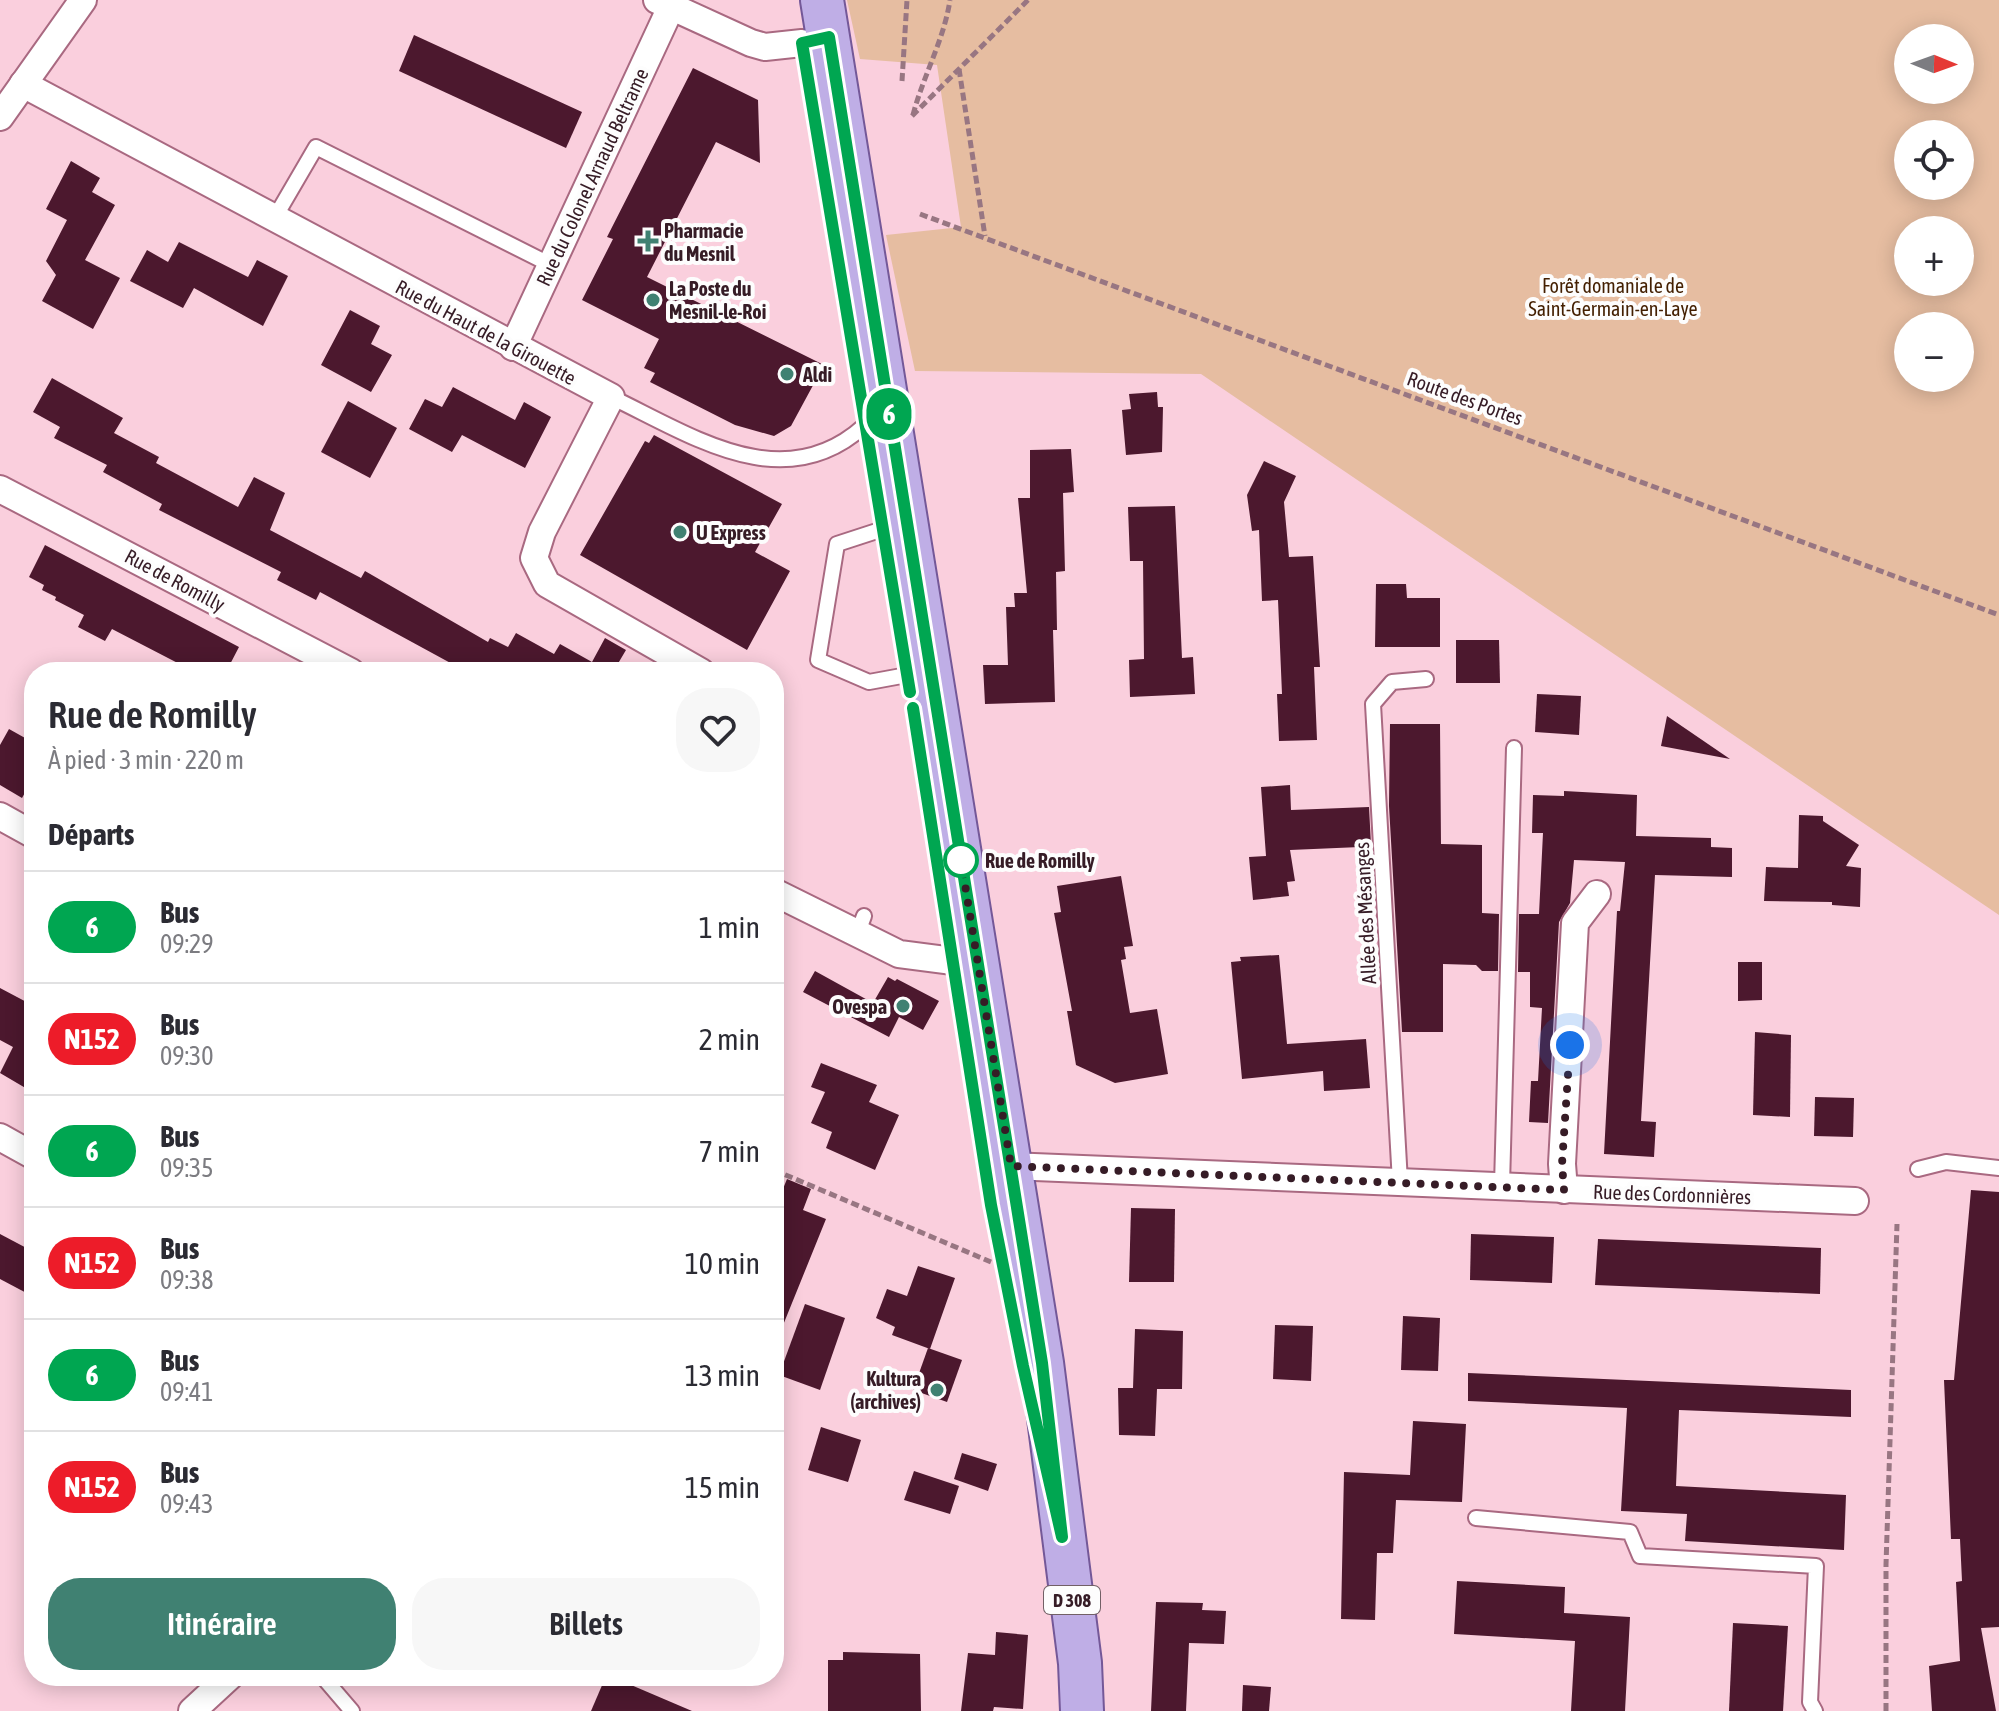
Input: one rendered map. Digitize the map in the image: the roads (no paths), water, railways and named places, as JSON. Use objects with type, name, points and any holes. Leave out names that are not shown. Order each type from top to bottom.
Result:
[{"type":"main road","name":"D 308","points":[[794,0],[818,27],[865,224],[877,423]]},
{"type":"main road","name":"D 308","points":[[818,27],[877,423],[998,1167],[1042,1363],[1080,1663],[1082,1711]]},
{"type":"main road","name":"D 308","points":[[896,526],[907,675],[965,959]]},
{"type":"main road","name":"D 308","points":[[998,1167],[1003,1267],[1062,1537]]},
{"type":"main road","name":"D 308","points":[[1080,1663],[1095,1711]]},
{"type":"street","points":[[9,97],[83,0]]},
{"type":"street","points":[[664,3],[765,47],[818,27]]},
{"type":"street","name":"Rue du Colonel Arnaud Beltrame","points":[[513,347],[664,3]]},
{"type":"street","name":"Rue du Haut de la Girouette","points":[[9,97],[274,219],[611,397]]},
{"type":"street","points":[[611,397],[542,532],[534,558],[547,584],[684,662]]},
{"type":"street","name":"Rue de Romilly","points":[[0,489],[332,662]]},
{"type":"street","points":[[0,816],[24,829]]},
{"type":"street","points":[[1564,1190],[1562,1164],[1575,923],[1597,894]]},
{"type":"street","points":[[784,896],[861,924],[899,954],[916,959],[965,959]]},
{"type":"street","points":[[0,1137],[24,1150]]},
{"type":"street","name":"Rue des Cordonnières","points":[[998,1167],[1855,1201]]},
{"type":"street","points":[[192,1711],[219,1686]]},
{"type":"lane","points":[[274,219],[316,147],[551,265]]},
{"type":"lane","points":[[611,397],[729,453],[757,459],[799,459],[842,446],[877,423]]},
{"type":"lane","points":[[896,526],[837,544],[818,660],[869,682],[907,675]]},
{"type":"lane","name":"Allée des Mésanges","points":[[1400,1182],[1373,704],[1392,682],[1426,679]]},
{"type":"lane","points":[[1502,1185],[1514,748]]},
{"type":"lane","points":[[1918,1169],[1946,1162],[1999,1168]]},
{"type":"lane","points":[[1476,1518],[1630,1532],[1640,1556],[1816,1566],[1810,1702],[1815,1711]]},
{"type":"lane","points":[[331,1686],[352,1711]]},
{"type":"place","name":"Pharmacie du Mesnil","points":[[648,241]]},
{"type":"place","name":"La Poste du Mesnil-le-Roi","points":[[653,300]]},
{"type":"place","name":"Aldi","points":[[787,374]]},
{"type":"place","name":"U Express","points":[[680,532]]},
{"type":"place","name":"Rue de Romilly","points":[[961,860]]},
{"type":"place","name":"Ovespa","points":[[903,1006]]},
{"type":"place","name":"Kultura (archives)","points":[[937,1390]]},
{"type":"park label","name":"Forêt domaniale de Saint-Germain-en-Laye","points":[[1613,296]]}]
